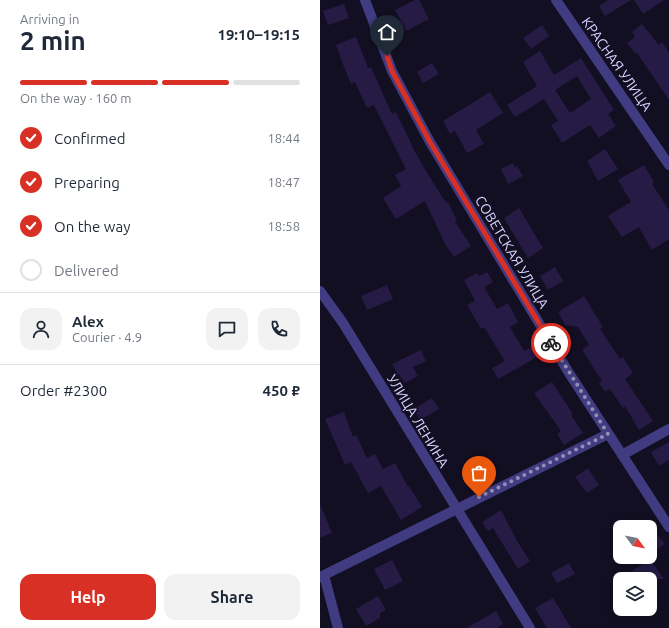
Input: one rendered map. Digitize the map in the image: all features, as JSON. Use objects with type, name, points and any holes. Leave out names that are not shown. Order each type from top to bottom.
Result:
[{"type":"street","name":"СОВЕТСКАЯ УЛИЦА","points":[[365,0],[392,71],[430,142],[608,434],[669,527]]},
{"type":"street","name":"КРАСНАЯ УЛИЦА","points":[[556,0],[669,165]]},
{"type":"street","name":"УЛИЦА ЛЕНИНА","points":[[320,291],[343,323],[455,509],[530,628]]},
{"type":"street","points":[[622,455],[669,429]]},
{"type":"street","points":[[338,628],[322,576],[608,434]]},
{"type":"building","points":[[415,0],[419,0],[429,19],[406,31],[395,10]]},
{"type":"building","points":[[608,0],[631,0],[605,16],[599,6]]},
{"type":"building","points":[[634,0],[664,0],[643,14]]},
{"type":"building","points":[[344,4],[349,18],[328,25],[323,11]]},
{"type":"building","points":[[642,24],[659,45],[662,42],[669,53],[669,100],[637,53],[636,54],[627,43],[635,37],[632,32]]},
{"type":"building","points":[[542,25],[549,36],[531,49],[523,38]]},
{"type":"building","points":[[356,37],[368,68],[371,67],[392,114],[396,112],[411,145],[446,203],[448,202],[457,221],[455,222],[471,246],[454,257],[445,244],[425,201],[396,219],[383,198],[401,186],[395,175],[406,169],[374,105],[367,108],[355,82],[351,84],[342,62],[336,45]]},
{"type":"building","points":[[540,51],[554,75],[581,58],[614,110],[608,114],[616,126],[599,138],[590,125],[562,143],[551,125],[558,121],[544,99],[515,117],[507,105],[537,86],[523,62]],"holes":[[[577,76],[591,99],[570,113],[555,90]]]},
{"type":"building","points":[[432,63],[439,74],[423,83],[417,72]]},
{"type":"building","points":[[490,92],[503,113],[476,130],[484,144],[467,153],[455,131],[450,134],[443,121]]},
{"type":"building","points":[[605,149],[618,169],[598,181],[587,161]]},
{"type":"building","points":[[513,163],[515,168],[517,166],[523,176],[508,184],[501,169]]},
{"type":"building","points":[[644,165],[654,182],[652,184],[669,210],[669,239],[652,250],[639,227],[622,237],[608,216],[631,202],[618,180]]},
{"type":"building","points":[[519,208],[543,248],[528,258],[504,218]]},
{"type":"building","points":[[555,267],[563,281],[548,290],[540,276]]},
{"type":"building","points":[[487,272],[493,282],[484,287],[497,309],[508,303],[518,322],[510,327],[524,351],[533,346],[539,356],[498,379],[492,368],[505,361],[484,327],[481,329],[467,305],[475,301],[464,280],[477,273],[479,276]]},
{"type":"building","points":[[387,285],[393,299],[367,310],[361,296]]},
{"type":"building","points":[[584,296],[603,327],[600,329],[620,359],[623,357],[633,373],[625,379],[653,421],[639,430],[625,406],[623,408],[610,389],[605,392],[599,383],[602,381],[582,350],[589,345],[578,327],[565,325],[558,312]]},
{"type":"building","points":[[421,350],[426,361],[413,367],[418,376],[405,383],[399,374],[398,375],[392,364]]},
{"type":"building","points":[[552,382],[573,414],[571,415],[583,433],[564,445],[557,434],[561,431],[534,393]]},
{"type":"building","points":[[432,398],[439,409],[420,420],[414,409]]},
{"type":"building","points":[[344,412],[353,437],[356,435],[367,458],[375,454],[383,469],[395,463],[408,487],[409,486],[422,507],[401,520],[381,486],[368,493],[351,462],[345,465],[325,419]]},
{"type":"building","points":[[669,442],[669,460],[659,466],[651,452]]},
{"type":"building","points":[[588,468],[599,485],[587,493],[575,477]]},
{"type":"building","points":[[320,504],[332,533],[320,538]]},
{"type":"building","points":[[501,510],[517,541],[530,561],[518,569],[493,528],[488,531],[482,522]]},
{"type":"building","points":[[657,534],[665,544],[657,549]]},
{"type":"building","points":[[392,560],[403,581],[385,590],[374,569]]},
{"type":"building","points":[[569,563],[575,574],[557,583],[551,573]]},
{"type":"building","points":[[642,564],[654,564],[664,579],[657,579],[657,572],[630,572]]},
{"type":"building","points":[[378,596],[386,610],[380,613],[380,618],[366,626],[356,609]]},
{"type":"building","points":[[553,598],[571,628],[547,628],[535,608]]},
{"type":"building","points":[[496,611],[503,624],[497,628],[467,628]]},
{"type":"way so far","points":[[479,497],[608,434],[551,343]]},
{"type":"route","points":[[387,56],[392,71],[430,142],[551,343]]}]
